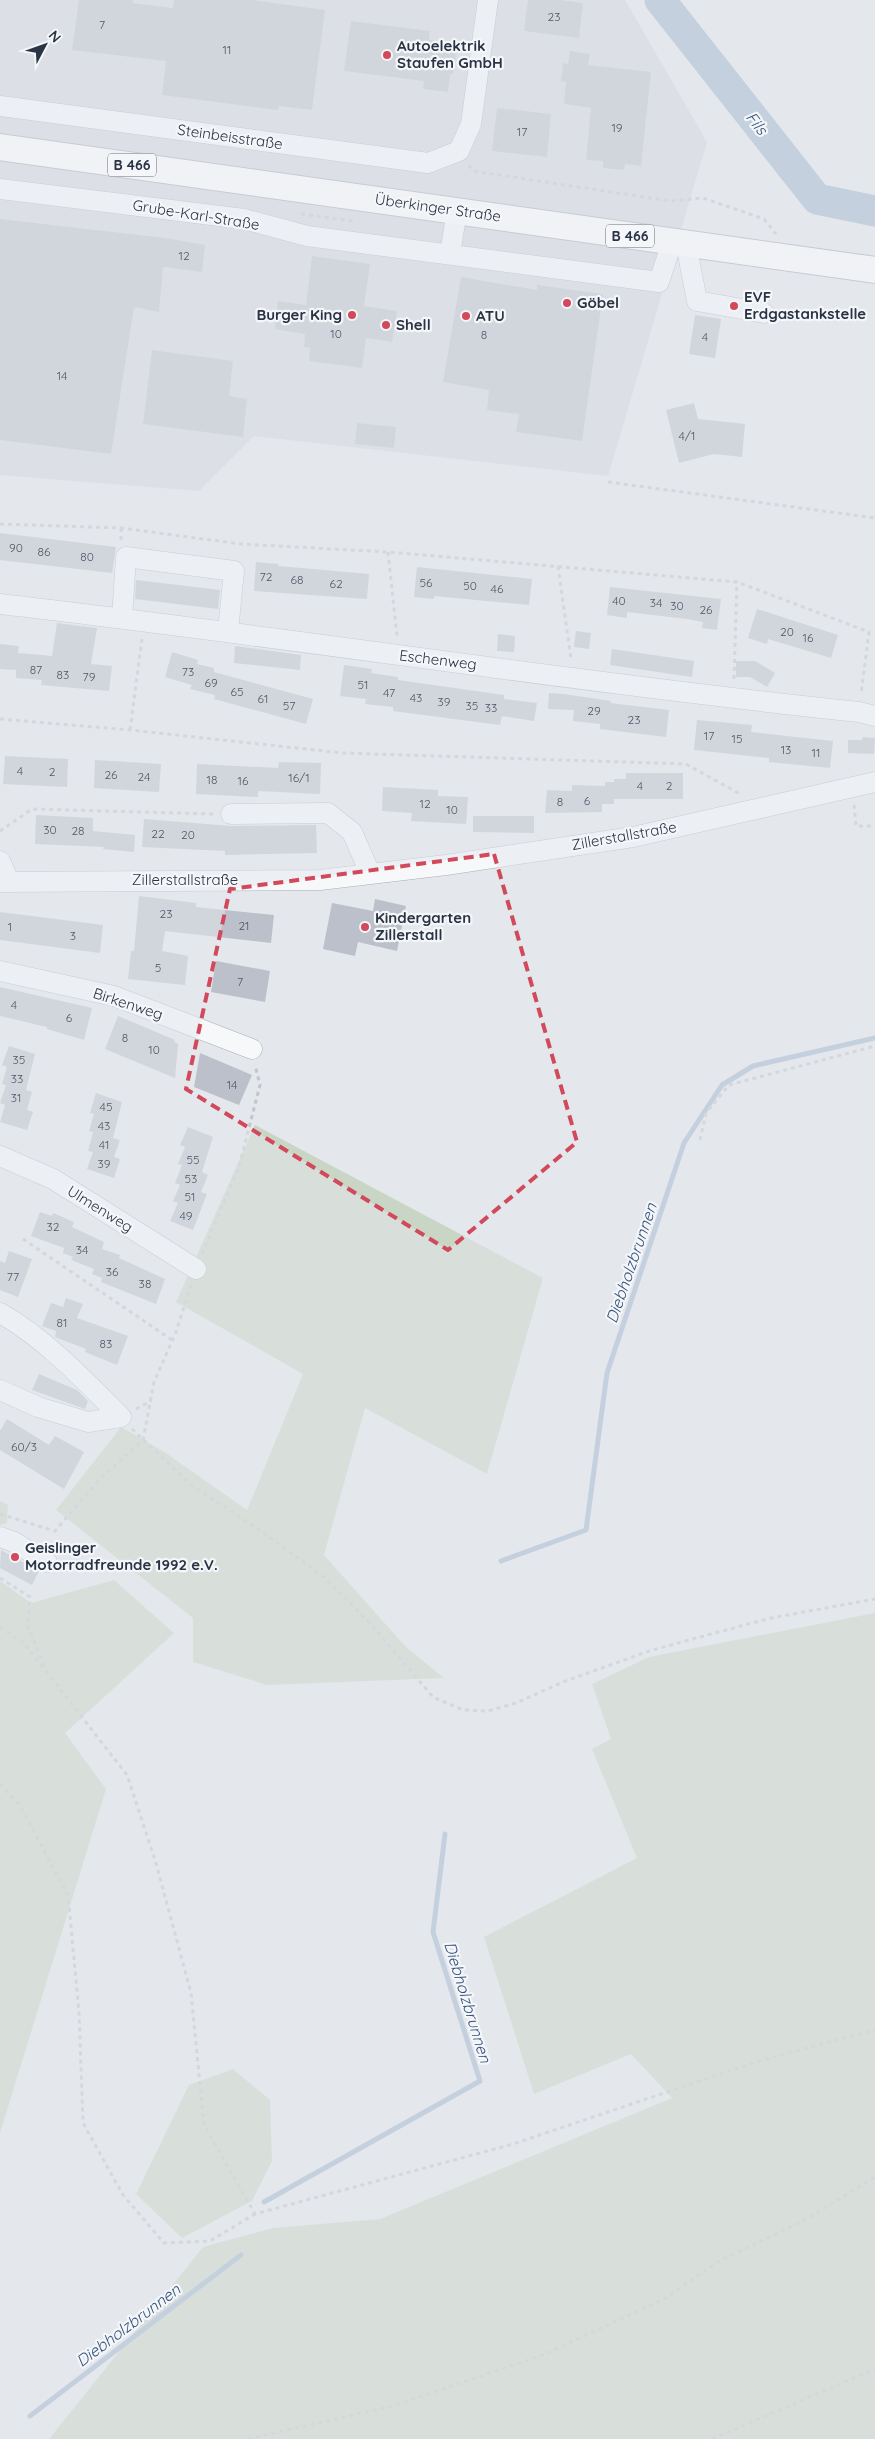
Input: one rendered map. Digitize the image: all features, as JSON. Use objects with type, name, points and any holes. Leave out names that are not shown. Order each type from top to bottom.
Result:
[{"type":"main road","name":"Überkinger Straße","points":[[0,147],[875,270]]},
{"type":"street","points":[[459,151],[471,124],[488,0]]},
{"type":"street","name":"Steinbeisstraße","points":[[0,106],[428,163],[459,151]]},
{"type":"street","name":"Grube-Karl-Straße","points":[[0,189],[244,220],[307,236],[659,282],[679,243]]},
{"type":"street","points":[[450,254],[456,210]]},
{"type":"street","points":[[679,243],[697,302],[764,313]]},
{"type":"street","points":[[122,618],[126,558],[214,568],[234,571],[228,631]]},
{"type":"street","name":"Eschenweg","points":[[0,604],[228,631],[399,656],[734,699],[871,714]]},
{"type":"street","name":"Zillerstallstraße","points":[[5,882],[320,880],[446,865],[633,837],[875,782]]},
{"type":"street","points":[[231,814],[328,813],[352,832],[370,873]]},
{"type":"street","points":[[0,861],[5,882]]},
{"type":"street","name":"Birkenweg","points":[[0,971],[114,996],[252,1049]]},
{"type":"street","name":"Ulmenweg","points":[[0,1156],[53,1179],[196,1270]]},
{"type":"street","points":[[0,1313],[12,1319],[68,1364],[121,1417]]},
{"type":"street","points":[[0,1390],[38,1407],[88,1422],[121,1417]]},
{"type":"street","points":[[0,1538],[14,1542],[47,1562]]},
{"type":"path","points":[[459,151],[473,171],[670,201],[703,198],[764,219],[794,259]]},
{"type":"path","points":[[608,482],[875,518]]},
{"type":"path","points":[[0,524],[121,528],[241,544],[388,552],[737,582],[870,632],[871,714]]},
{"type":"path","points":[[388,552],[399,656]]},
{"type":"path","points":[[558,566],[573,677]]},
{"type":"path","points":[[734,699],[737,582]]},
{"type":"path","points":[[130,730],[144,621]]},
{"type":"path","points":[[0,719],[130,730],[343,754],[686,764],[765,807]]},
{"type":"path","points":[[852,787],[856,826],[875,826]]},
{"type":"path","points":[[0,832],[32,809],[231,814]]},
{"type":"path","points":[[700,1140],[706,1113],[729,1085],[875,1046]]},
{"type":"path","points":[[0,1514],[55,1531],[100,1480],[143,1440],[154,1382],[172,1340],[196,1270],[238,1167],[260,1085],[252,1049]]},
{"type":"path","points":[[23,1239],[172,1340]]},
{"type":"path","points":[[121,1417],[192,1485],[261,1531],[324,1577],[369,1622],[433,1697],[463,1710],[488,1711],[516,1703],[563,1682],[649,1651],[702,1636],[771,1618],[875,1599]]},
{"type":"path","points":[[0,1578],[30,1597],[28,1626],[47,1673]]},
{"type":"path","points":[[0,1627],[24,1643],[127,1775],[156,1863],[191,1993],[204,2125],[255,2214]]},
{"type":"path","points":[[0,1784],[19,1804],[68,1895],[79,2012],[83,2123],[123,2194],[164,2243],[210,2241],[255,2214],[513,2144],[762,2060],[875,2030]]},
{"type":"path","points":[[248,2439],[393,2406],[543,2355],[664,2299],[719,2261],[803,2222],[875,2177]]},
{"type":"path","points":[[712,2439],[875,2369]]},
{"type":"highlighted area","points":[[494,854],[577,1142],[448,1250],[186,1089],[230,889]]},
{"type":"shaded area","points":[[0,0],[625,0],[707,142],[608,476],[254,436],[199,491],[0,475]]},
{"type":"green space","points":[[255,1125],[543,1278],[487,1474],[365,1408],[324,1555],[406,1647],[444,1678],[267,1685],[193,1662],[193,1618],[56,1510],[121,1427],[166,1453],[247,1510],[303,1374],[176,1302]]},
{"type":"green space","points":[[0,1501],[8,1505],[7,1523],[0,1525]]},
{"type":"green space","points":[[114,1580],[174,1633],[65,1733],[106,1789],[0,2133],[0,1581],[31,1603]]},
{"type":"green space","points":[[875,1613],[875,2439],[49,2439],[203,2247],[273,2228],[380,2219],[672,2098],[631,2054],[534,2094],[484,1937],[637,1858],[592,1749],[611,1739],[592,1684],[649,1657]]},
{"type":"green space","points":[[233,2069],[270,2100],[272,2161],[252,2201],[182,2238],[136,2194],[189,2085]]},
{"type":"building","points":[[79,0],[133,0],[132,3],[173,8],[174,0],[252,0],[325,10],[312,110],[279,106],[278,110],[162,95],[166,61],[72,50]]},
{"type":"building","points":[[528,0],[560,0],[583,3],[579,38],[524,31]]},
{"type":"building","name":"Autoelektrik Staufen GmbH","points":[[351,21],[430,31],[429,40],[457,44],[453,74],[450,74],[448,92],[423,89],[424,81],[344,71]]},
{"type":"building","points":[[570,51],[590,54],[588,65],[651,72],[641,166],[625,164],[624,170],[603,168],[603,161],[586,160],[591,108],[564,104],[566,82],[561,81],[563,63],[568,64]]},
{"type":"building","points":[[497,108],[551,114],[547,157],[492,151]]},
{"type":"building","points":[[0,219],[165,238],[205,245],[202,272],[163,267],[159,312],[134,307],[111,454],[0,440]]},
{"type":"building","points":[[312,256],[370,264],[364,306],[397,311],[392,342],[366,338],[362,368],[309,361],[310,348],[304,347],[305,334],[275,329],[278,301],[306,305]]},
{"type":"building","points":[[461,277],[537,290],[537,285],[603,294],[582,441],[516,432],[519,414],[487,410],[489,390],[443,382]]},
{"type":"building","points":[[695,315],[721,319],[715,358],[689,354]]},
{"type":"building","points":[[152,350],[233,361],[229,396],[247,399],[243,437],[143,424]]},
{"type":"building","points":[[694,403],[698,419],[745,424],[742,457],[714,454],[679,463],[666,410]]},
{"type":"building","points":[[357,423],[396,427],[394,448],[355,444]]},
{"type":"building","points":[[0,533],[116,547],[112,573],[0,560]]},
{"type":"building","points":[[256,562],[278,564],[278,566],[369,574],[367,599],[254,591]]},
{"type":"building","points":[[417,567],[532,579],[529,605],[434,596],[434,599],[414,597]]},
{"type":"building","points":[[136,580],[220,590],[218,609],[135,599]]},
{"type":"building","points":[[610,587],[721,599],[717,630],[702,628],[703,622],[687,619],[627,612],[627,618],[607,615]]},
{"type":"building","points":[[757,609],[838,635],[831,658],[768,639],[767,644],[748,638]]},
{"type":"building","points":[[57,623],[97,628],[91,664],[112,666],[109,691],[41,685],[42,680],[16,678],[16,670],[0,669],[0,644],[19,646],[18,653],[52,656]]},
{"type":"building","points":[[576,631],[591,633],[589,649],[574,647]]},
{"type":"building","points":[[498,634],[515,636],[514,652],[497,651]]},
{"type":"building","points":[[235,646],[301,655],[300,670],[234,663]]},
{"type":"building","points":[[612,649],[694,661],[692,677],[610,665]]},
{"type":"building","points":[[172,652],[198,660],[197,664],[214,668],[214,672],[313,699],[306,724],[214,699],[215,695],[190,689],[192,685],[165,677]]},
{"type":"building","points":[[736,661],[755,661],[775,673],[767,687],[750,677],[736,677]]},
{"type":"building","points":[[344,665],[372,669],[371,673],[398,677],[398,680],[504,695],[504,699],[537,703],[534,721],[502,716],[500,725],[393,711],[393,707],[365,704],[366,699],[340,696]]},
{"type":"building","points":[[549,693],[669,710],[666,737],[600,729],[600,724],[573,721],[574,710],[548,709]]},
{"type":"building","points":[[697,720],[752,725],[751,732],[833,741],[830,768],[769,762],[769,758],[694,750]]},
{"type":"building","points":[[863,737],[875,738],[874,754],[848,753],[848,740],[862,740]]},
{"type":"building","points":[[5,756],[68,759],[67,787],[3,784]]},
{"type":"building","points":[[95,760],[161,764],[159,792],[94,788]]},
{"type":"building","points":[[279,762],[321,763],[320,794],[258,791],[258,797],[196,794],[197,764],[278,768]]},
{"type":"building","points":[[626,773],[683,773],[683,799],[614,799],[614,804],[602,804],[602,812],[545,813],[547,790],[572,791],[572,785],[605,786],[605,782],[614,782],[614,779],[626,779]]},
{"type":"building","points":[[383,787],[438,790],[438,796],[468,797],[466,824],[411,821],[412,813],[382,811]]},
{"type":"building","points":[[36,815],[93,818],[93,831],[135,835],[134,852],[103,849],[104,847],[35,844]]},
{"type":"building","points":[[473,816],[534,816],[534,833],[473,832]]},
{"type":"building","points":[[144,819],[231,826],[316,825],[317,853],[225,855],[225,851],[142,847]]},
{"type":"building","points":[[139,896],[196,903],[196,907],[274,915],[271,943],[165,931],[162,951],[188,956],[185,985],[128,979],[131,951],[134,951]]},
{"type":"building","name":"Kindergarten Zillerstall","points":[[375,899],[406,906],[397,951],[358,942],[355,956],[323,949],[332,903],[373,911]]},
{"type":"building","points":[[0,912],[103,925],[100,953],[0,940]]},
{"type":"building","points":[[216,961],[270,971],[265,1002],[211,992]]},
{"type":"building","points":[[0,987],[92,1008],[84,1040],[47,1029],[47,1027],[0,1016]]},
{"type":"building","points":[[118,1016],[175,1040],[174,1042],[178,1044],[175,1078],[105,1049]]},
{"type":"building","points":[[9,1046],[35,1054],[26,1090],[32,1092],[27,1110],[33,1112],[27,1130],[0,1122],[5,1105],[0,1103],[6,1085],[2,1084],[7,1067],[2,1065]]},
{"type":"building","points":[[200,1053],[252,1075],[239,1105],[194,1087]]},
{"type":"building","points":[[96,1093],[122,1102],[113,1138],[120,1140],[114,1157],[120,1159],[114,1178],[87,1169],[93,1152],[88,1151],[93,1132],[89,1131],[94,1114],[90,1113]]},
{"type":"building","points":[[188,1127],[213,1137],[202,1172],[208,1175],[201,1192],[207,1194],[193,1230],[170,1221],[178,1203],[173,1201],[180,1185],[175,1183],[182,1165],[178,1164],[185,1147],[180,1145]]},
{"type":"building","points":[[40,1212],[52,1216],[53,1213],[74,1222],[72,1227],[104,1242],[102,1249],[120,1255],[119,1258],[165,1279],[156,1304],[101,1282],[102,1278],[92,1274],[94,1269],[71,1260],[73,1257],[63,1253],[64,1248],[31,1236]]},
{"type":"building","points":[[9,1251],[32,1259],[18,1297],[0,1290],[0,1261],[5,1263]]},
{"type":"building","points":[[66,1298],[83,1304],[77,1318],[128,1336],[117,1365],[85,1352],[86,1349],[55,1337],[56,1331],[42,1326],[51,1303],[63,1307]]},
{"type":"building","points":[[39,1374],[77,1390],[88,1401],[85,1409],[32,1390]]},
{"type":"building","points":[[7,1419],[49,1445],[55,1436],[84,1452],[64,1489],[0,1450],[0,1431]]},
{"type":"building","name":"Geislinger Motorradfreunde 1992 e.V.","points":[[1,1550],[39,1571],[32,1585],[0,1568]]},
{"type":"waterway","name":"Fils","points":[[660,0],[817,199],[875,211]]},
{"type":"waterway","name":"Diebholzbrunnen","points":[[501,1561],[586,1530],[607,1373],[684,1143],[722,1085],[753,1066],[875,1038]]},
{"type":"waterway","name":"Diebholzbrunnen","points":[[264,2202],[480,2081],[433,1932],[445,1834]]},
{"type":"waterway","name":"Diebholzbrunnen","points":[[30,2416],[241,2255]]},
{"type":"place","name":"Autoelektrik Staufen GmbH","points":[[387,55]]},
{"type":"place","name":"Göbel","points":[[567,303]]},
{"type":"place","name":"EVF Erdgastankstelle","points":[[734,306]]},
{"type":"place","name":"Burger King","points":[[352,315]]},
{"type":"place","name":"ATU","points":[[466,316]]},
{"type":"place","name":"Shell","points":[[386,325]]},
{"type":"place","name":"Kindergarten Zillerstall","points":[[365,927]]},
{"type":"place","name":"Geislinger Motorradfreunde 1992 e.V.","points":[[15,1557]]}]
